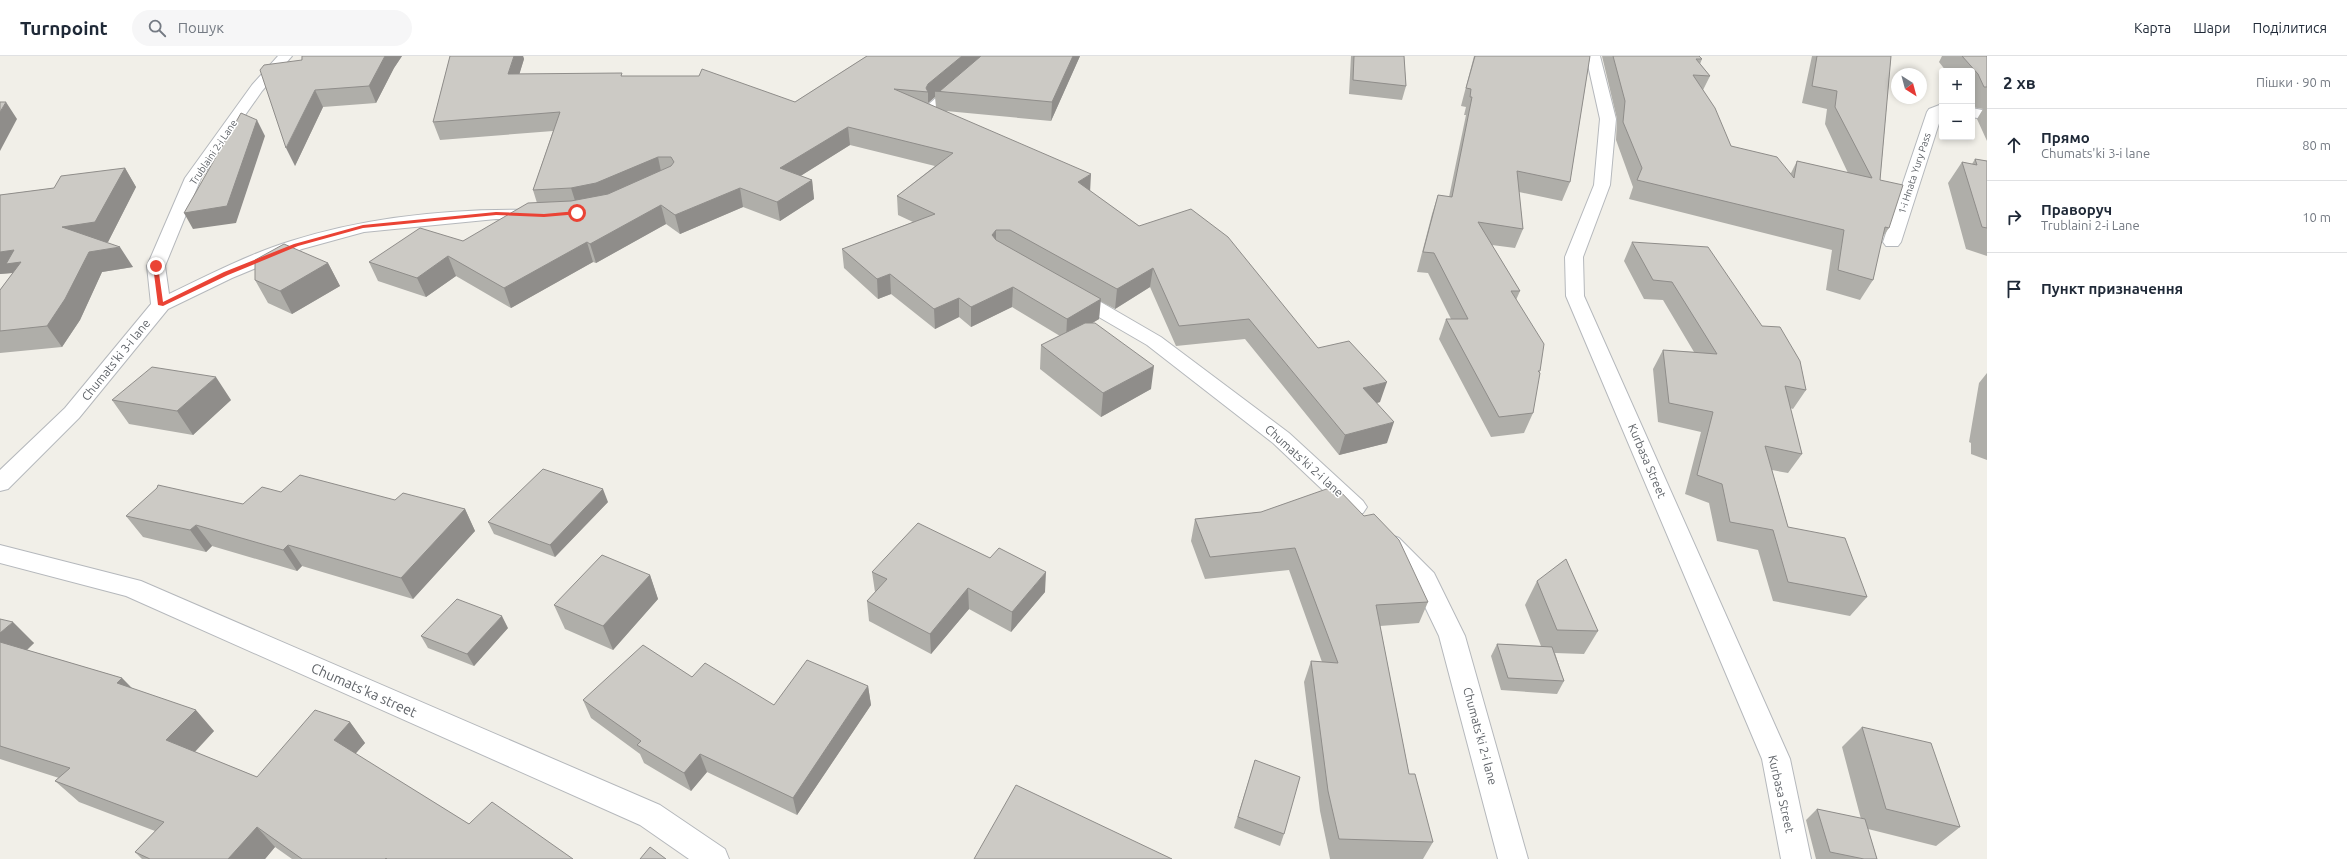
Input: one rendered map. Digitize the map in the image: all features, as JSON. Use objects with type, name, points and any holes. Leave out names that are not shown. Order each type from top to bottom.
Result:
[{"type":"street","name":"Trublaini 2-i Lane","points":[[161,305],[156,266],[193,178],[257,88],[285,56]]},
{"type":"street","points":[[934,106],[993,56]]},
{"type":"street","name":"Kurbasa Street","points":[[1593,56],[1608,119],[1602,185],[1574,257],[1575,296],[1776,759],[1796,859]]},
{"type":"street","name":"1-i Hnata Yury Pass","points":[[1892,242],[1934,112],[1939,110]]},
{"type":"street","points":[[1975,113],[1987,116]]},
{"type":"street","name":"Chumats'ki 3-i lane","points":[[0,483],[72,413],[161,305],[226,274],[296,245],[363,227],[496,214],[557,214]]},
{"type":"street","name":"Chumats'ki 2-i lane","points":[[1058,286],[1154,341],[1280,438],[1373,526],[1425,580],[1452,636],[1513,859]]},
{"type":"street","name":"Chumats'ka street","points":[[0,554],[132,588],[650,815],[714,859]]},
{"type":"building","points":[[302,56],[385,56],[369,86],[315,90],[286,148],[260,70],[264,65],[302,60]]},
{"type":"building","points":[[450,56],[514,56],[508,74],[622,73],[621,76],[699,76],[702,69],[795,102],[867,56],[962,56],[928,84],[926,88],[928,92],[894,89],[1091,174],[1078,182],[1139,226],[1191,209],[1228,237],[1318,348],[1349,341],[1387,382],[1363,388],[1394,422],[1345,435],[1249,319],[1179,326],[1153,268],[1117,289],[1010,230],[996,230],[992,235],[996,240],[1101,299],[1067,319],[1013,287],[971,307],[959,298],[934,309],[890,274],[877,279],[842,249],[935,214],[897,196],[953,153],[848,127],[780,168],[812,180],[777,202],[740,188],[675,215],[661,205],[590,244],[587,242],[504,288],[448,256],[417,278],[369,262],[420,228],[463,241],[528,203],[571,201],[608,194],[671,166],[674,162],[671,157],[658,157],[596,183],[571,188],[533,190],[560,112],[433,122]]},
{"type":"building","points":[[981,56],[1073,56],[1052,102],[935,91],[940,91]]},
{"type":"building","points":[[1354,56],[1404,56],[1406,86],[1353,80]]},
{"type":"building","points":[[1475,56],[1590,56],[1570,182],[1517,171],[1523,229],[1478,222],[1520,291],[1511,291],[1544,344],[1540,371],[1538,371],[1540,373],[1533,413],[1499,417],[1446,319],[1468,319],[1434,253],[1423,252],[1438,195],[1452,197],[1472,97],[1470,97],[1471,89],[1466,88]]},
{"type":"building","points":[[1613,56],[1699,56],[1702,59],[1696,59],[1710,76],[1693,75],[1715,108],[1731,146],[1777,157],[1794,178],[1797,161],[1872,178],[1835,107],[1837,91],[1812,86],[1817,56],[1891,56],[1880,180],[1903,185],[1889,228],[1885,227],[1873,280],[1838,270],[1844,230],[1637,180],[1642,168],[1623,122],[1625,101]]},
{"type":"building","points":[[1962,56],[1987,56],[1987,87],[1984,87],[1975,68],[1973,68]]},
{"type":"building","points":[[0,102],[6,102],[0,112]]},
{"type":"building","points":[[241,113],[257,120],[227,206],[184,213]]},
{"type":"building","points":[[1975,159],[1987,161],[1987,228],[1982,227],[1962,162],[1977,165]]},
{"type":"building","points":[[125,168],[95,222],[62,227],[120,247],[89,252],[65,299],[47,326],[0,331],[0,290],[21,262],[6,264],[14,250],[0,252],[0,195],[54,188],[61,176]]},
{"type":"building","points":[[1632,242],[1708,247],[1762,326],[1780,327],[1800,361],[1806,390],[1785,386],[1802,454],[1765,446],[1788,527],[1845,538],[1867,597],[1788,582],[1773,530],[1730,522],[1722,484],[1697,475],[1713,412],[1669,403],[1663,350],[1717,354],[1672,282],[1653,280]]},
{"type":"building","points":[[284,244],[328,263],[280,291],[255,280],[255,260]]},
{"type":"building","points":[[1085,323],[1095,323],[1154,366],[1103,393],[1041,345]]},
{"type":"building","points":[[152,367],[216,377],[177,411],[112,400]]},
{"type":"building","points":[[543,469],[603,489],[550,545],[488,522]]},
{"type":"building","points":[[300,475],[395,500],[403,493],[465,509],[401,578],[288,545],[283,550],[196,525],[190,530],[126,516],[157,488],[158,485],[243,504],[262,487],[281,492]]},
{"type":"building","points":[[1335,486],[1364,516],[1374,514],[1399,540],[1428,602],[1376,605],[1409,774],[1415,774],[1433,842],[1339,839],[1328,791],[1311,661],[1338,663],[1295,548],[1210,557],[1195,519],[1261,512]]},
{"type":"building","points":[[918,523],[990,558],[999,548],[1046,572],[1012,612],[968,588],[930,634],[867,601],[887,579],[872,572]]},
{"type":"building","points":[[602,555],[650,575],[603,626],[554,605]]},
{"type":"building","points":[[1566,559],[1598,631],[1557,630],[1537,581]]},
{"type":"building","points":[[457,599],[502,616],[467,654],[421,636]]},
{"type":"building","points":[[0,619],[13,622],[0,633]]},
{"type":"building","points":[[0,642],[122,678],[117,683],[196,710],[166,740],[257,777],[315,710],[350,722],[334,740],[469,824],[492,802],[573,859],[302,859],[257,827],[228,859],[150,859],[135,852],[164,822],[55,781],[70,768],[0,746]]},
{"type":"building","points":[[1497,644],[1552,647],[1564,681],[1508,678]]},
{"type":"building","points":[[643,645],[692,677],[705,663],[774,705],[807,660],[868,686],[793,798],[700,754],[684,773],[637,745],[641,741],[583,700]]},
{"type":"building","points":[[1862,727],[1931,743],[1960,827],[1886,809]]},
{"type":"building","points":[[1255,760],[1300,777],[1284,834],[1238,817]]},
{"type":"building","points":[[1016,785],[1172,859],[974,859]]},
{"type":"building","points":[[1817,809],[1865,819],[1877,859],[1864,859],[1830,852]]},
{"type":"building","points":[[650,847],[666,859],[640,859]]},
{"type":"route","points":[[156,266],[161,305],[226,274],[296,245],[363,227],[496,214],[544,216],[577,213]]}]
